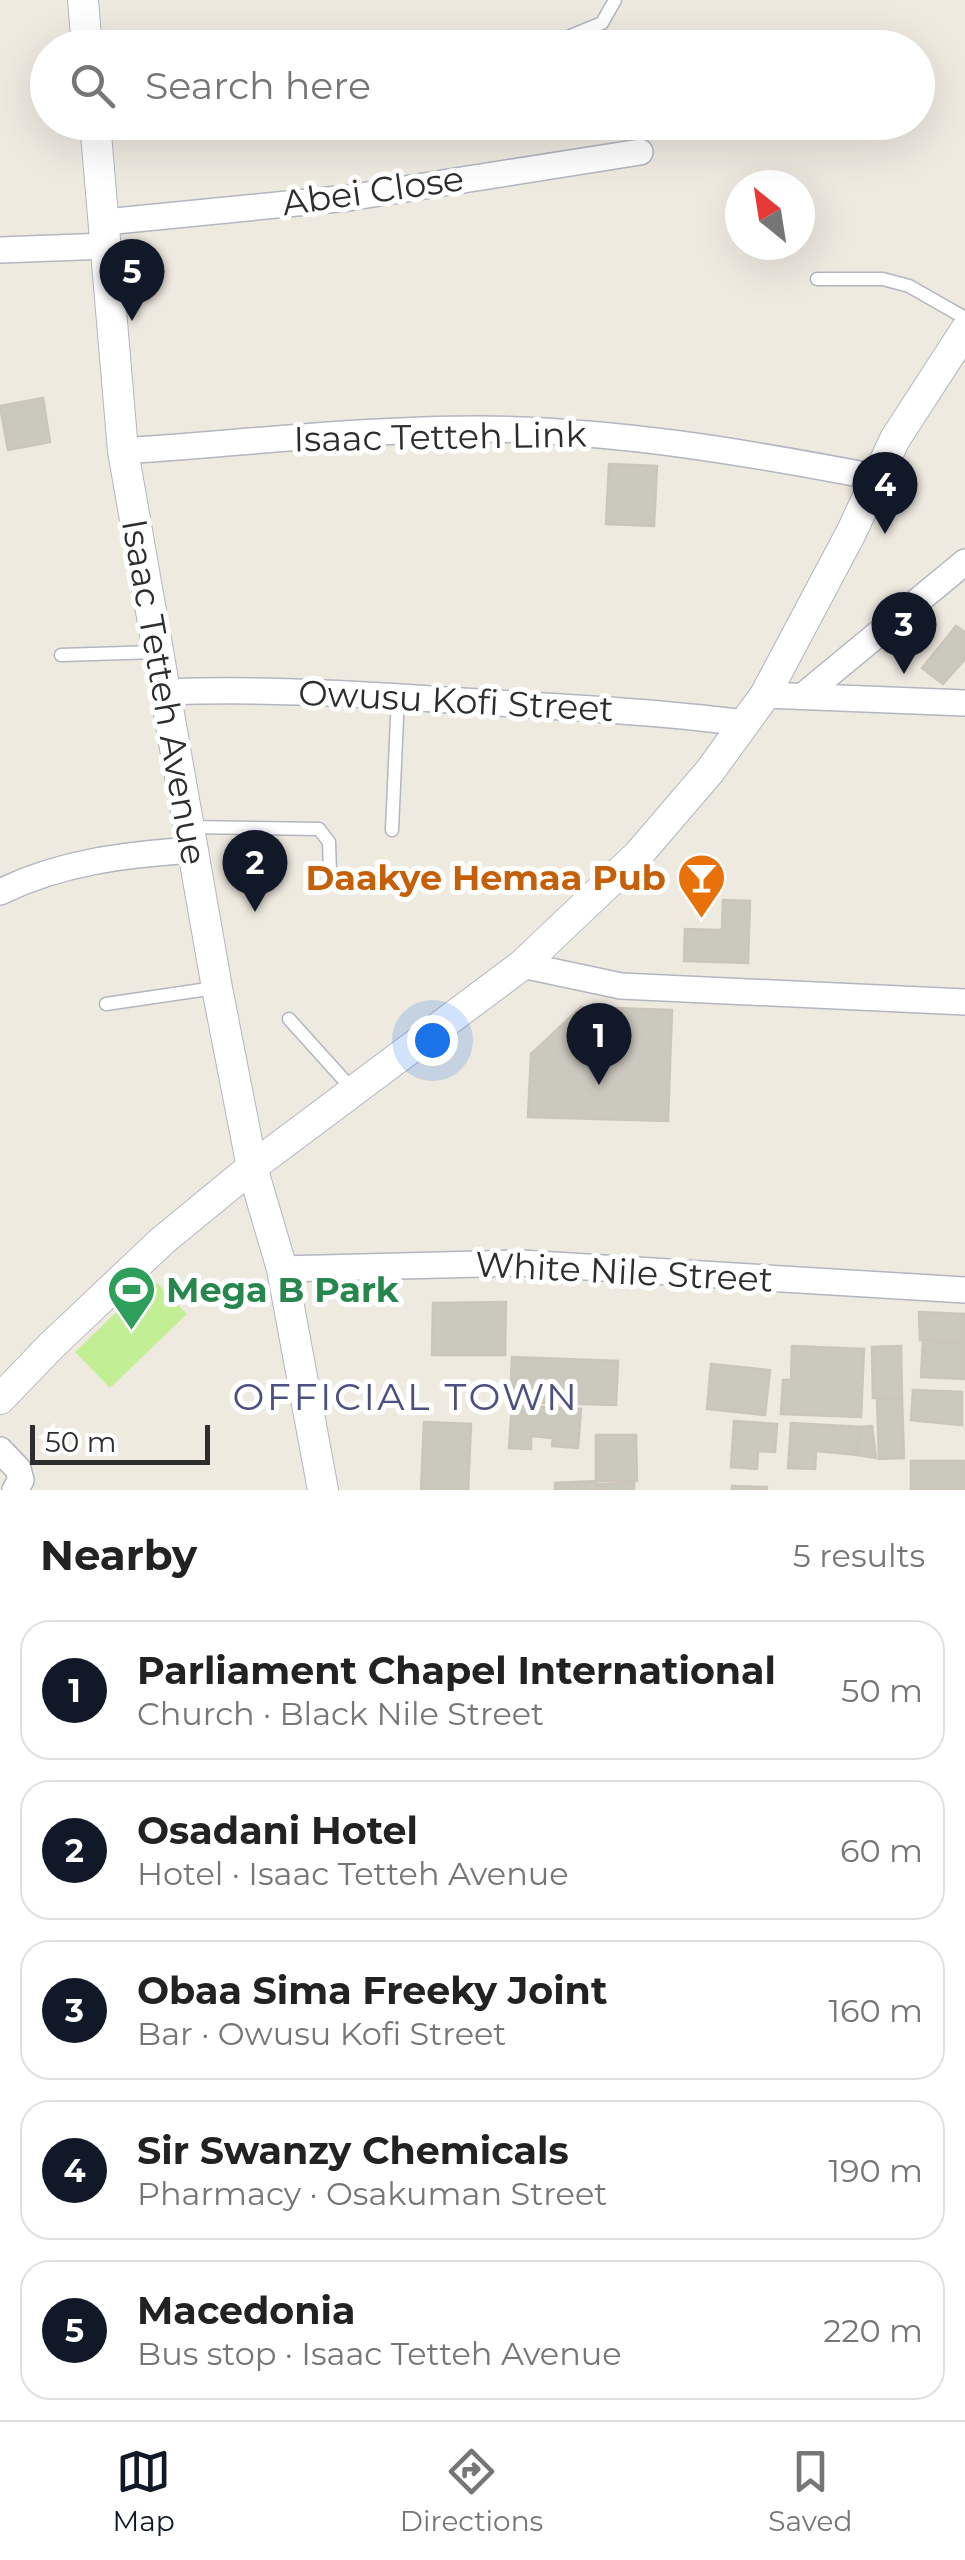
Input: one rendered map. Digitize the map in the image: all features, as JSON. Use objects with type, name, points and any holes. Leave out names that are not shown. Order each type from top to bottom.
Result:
[{"type":"street","points":[[83,0],[86,30]]},
{"type":"street","name":"Isaac Tetteh Avenue","points":[[97,140],[123,452],[217,988],[252,1167],[282,1269],[322,1490]]},
{"type":"street","name":"Abei Close","points":[[0,250],[640,152]]},
{"type":"street","points":[[0,1399],[111,1288],[252,1167],[522,965],[638,854],[710,770],[765,695],[851,533],[875,477],[928,383],[965,331]]},
{"type":"street","name":"Isaac Tetteh Link","points":[[123,452],[364,432],[482,429],[613,435],[739,451],[875,477]]},
{"type":"street","points":[[804,696],[965,562]]},
{"type":"street","name":"Owusu Kofi Street","points":[[166,692],[240,689],[398,696],[650,712],[745,724]]},
{"type":"street","points":[[765,695],[965,703]]},
{"type":"street","points":[[0,892],[67,866],[190,838]]},
{"type":"street","points":[[522,965],[621,986],[965,1002]]},
{"type":"street","name":"White Nile Street","points":[[282,1269],[521,1263],[965,1290]]},
{"type":"street","points":[[0,1450],[18,1468],[20,1480],[15,1490]]},
{"type":"lane","points":[[584,30],[602,22],[615,0]]},
{"type":"lane","points":[[816,279],[882,279],[909,286],[965,318]]},
{"type":"lane","points":[[60,655],[159,652]]},
{"type":"lane","points":[[392,830],[398,696]]},
{"type":"lane","points":[[190,838],[320,829],[330,842],[330,873]]},
{"type":"lane","points":[[106,1004],[217,988]]},
{"type":"lane","points":[[289,1019],[355,1092]]},
{"type":"green space","name":"Mega B Park","points":[[152,1278],[187,1314],[110,1388],[75,1352]]},
{"type":"building","points":[[43,398],[50,442],[8,450],[0,406]]},
{"type":"building","points":[[609,464],[657,466],[654,526],[606,524]]},
{"type":"building","points":[[956,626],[965,632],[965,659],[943,684],[922,668]]},
{"type":"building","points":[[723,900],[750,901],[748,963],[684,961],[685,929],[722,930]]},
{"type":"building","points":[[581,1007],[672,1010],[668,1121],[528,1117],[531,1054]]},
{"type":"building","points":[[506,1302],[505,1355],[432,1355],[433,1303]]},
{"type":"building","points":[[919,1312],[965,1314],[965,1341],[920,1340]]},
{"type":"building","points":[[923,1341],[965,1343],[965,1379],[921,1377]]},
{"type":"building","points":[[792,1346],[864,1349],[861,1417],[781,1414],[783,1380],[791,1380]]},
{"type":"building","points":[[901,1346],[902,1398],[873,1398],[872,1347]]},
{"type":"building","points":[[512,1357],[618,1361],[616,1405],[510,1402]]},
{"type":"building","points":[[711,1364],[770,1370],[765,1415],[707,1409]]},
{"type":"building","points":[[913,1390],[962,1392],[962,1425],[911,1420]]},
{"type":"building","points":[[902,1398],[904,1458],[879,1459],[877,1399]]},
{"type":"building","points":[[512,1405],[581,1409],[578,1448],[552,1446],[553,1438],[531,1436],[531,1449],[509,1448]]},
{"type":"building","points":[[734,1421],[777,1424],[775,1452],[758,1451],[757,1469],[731,1467]]},
{"type":"building","points":[[424,1422],[471,1424],[468,1490],[421,1490]]},
{"type":"building","points":[[791,1423],[861,1427],[857,1455],[816,1451],[815,1469],[788,1468]]},
{"type":"building","points":[[872,1426],[876,1458],[857,1455],[861,1427]]},
{"type":"building","points":[[596,1435],[636,1435],[637,1481],[596,1481]]},
{"type":"building","points":[[911,1461],[964,1461],[964,1490],[911,1490]]},
{"type":"building","points":[[596,1481],[596,1490],[555,1490],[555,1483]]},
{"type":"building","points":[[634,1483],[634,1490],[599,1490],[598,1484]]},
{"type":"building","points":[[732,1486],[767,1487],[767,1490],[732,1490]]},
{"type":"place","name":"Macedonia","points":[[132,321]]},
{"type":"place","name":"Sir Swanzy Chemicals","points":[[885,534]]},
{"type":"place","name":"Obaa Sima Freeky Joint","points":[[904,674]]},
{"type":"place","name":"Osadani Hotel","points":[[255,912]]},
{"type":"place","name":"Daakye Hemaa Pub","points":[[701,920]]},
{"type":"place","name":"Parliament Chapel International","points":[[599,1085]]},
{"type":"place","name":"Mega B Park","points":[[131,1332]]},
{"type":"district","name":"OFFICIAL TOWN","points":[[406,1397]]}]
